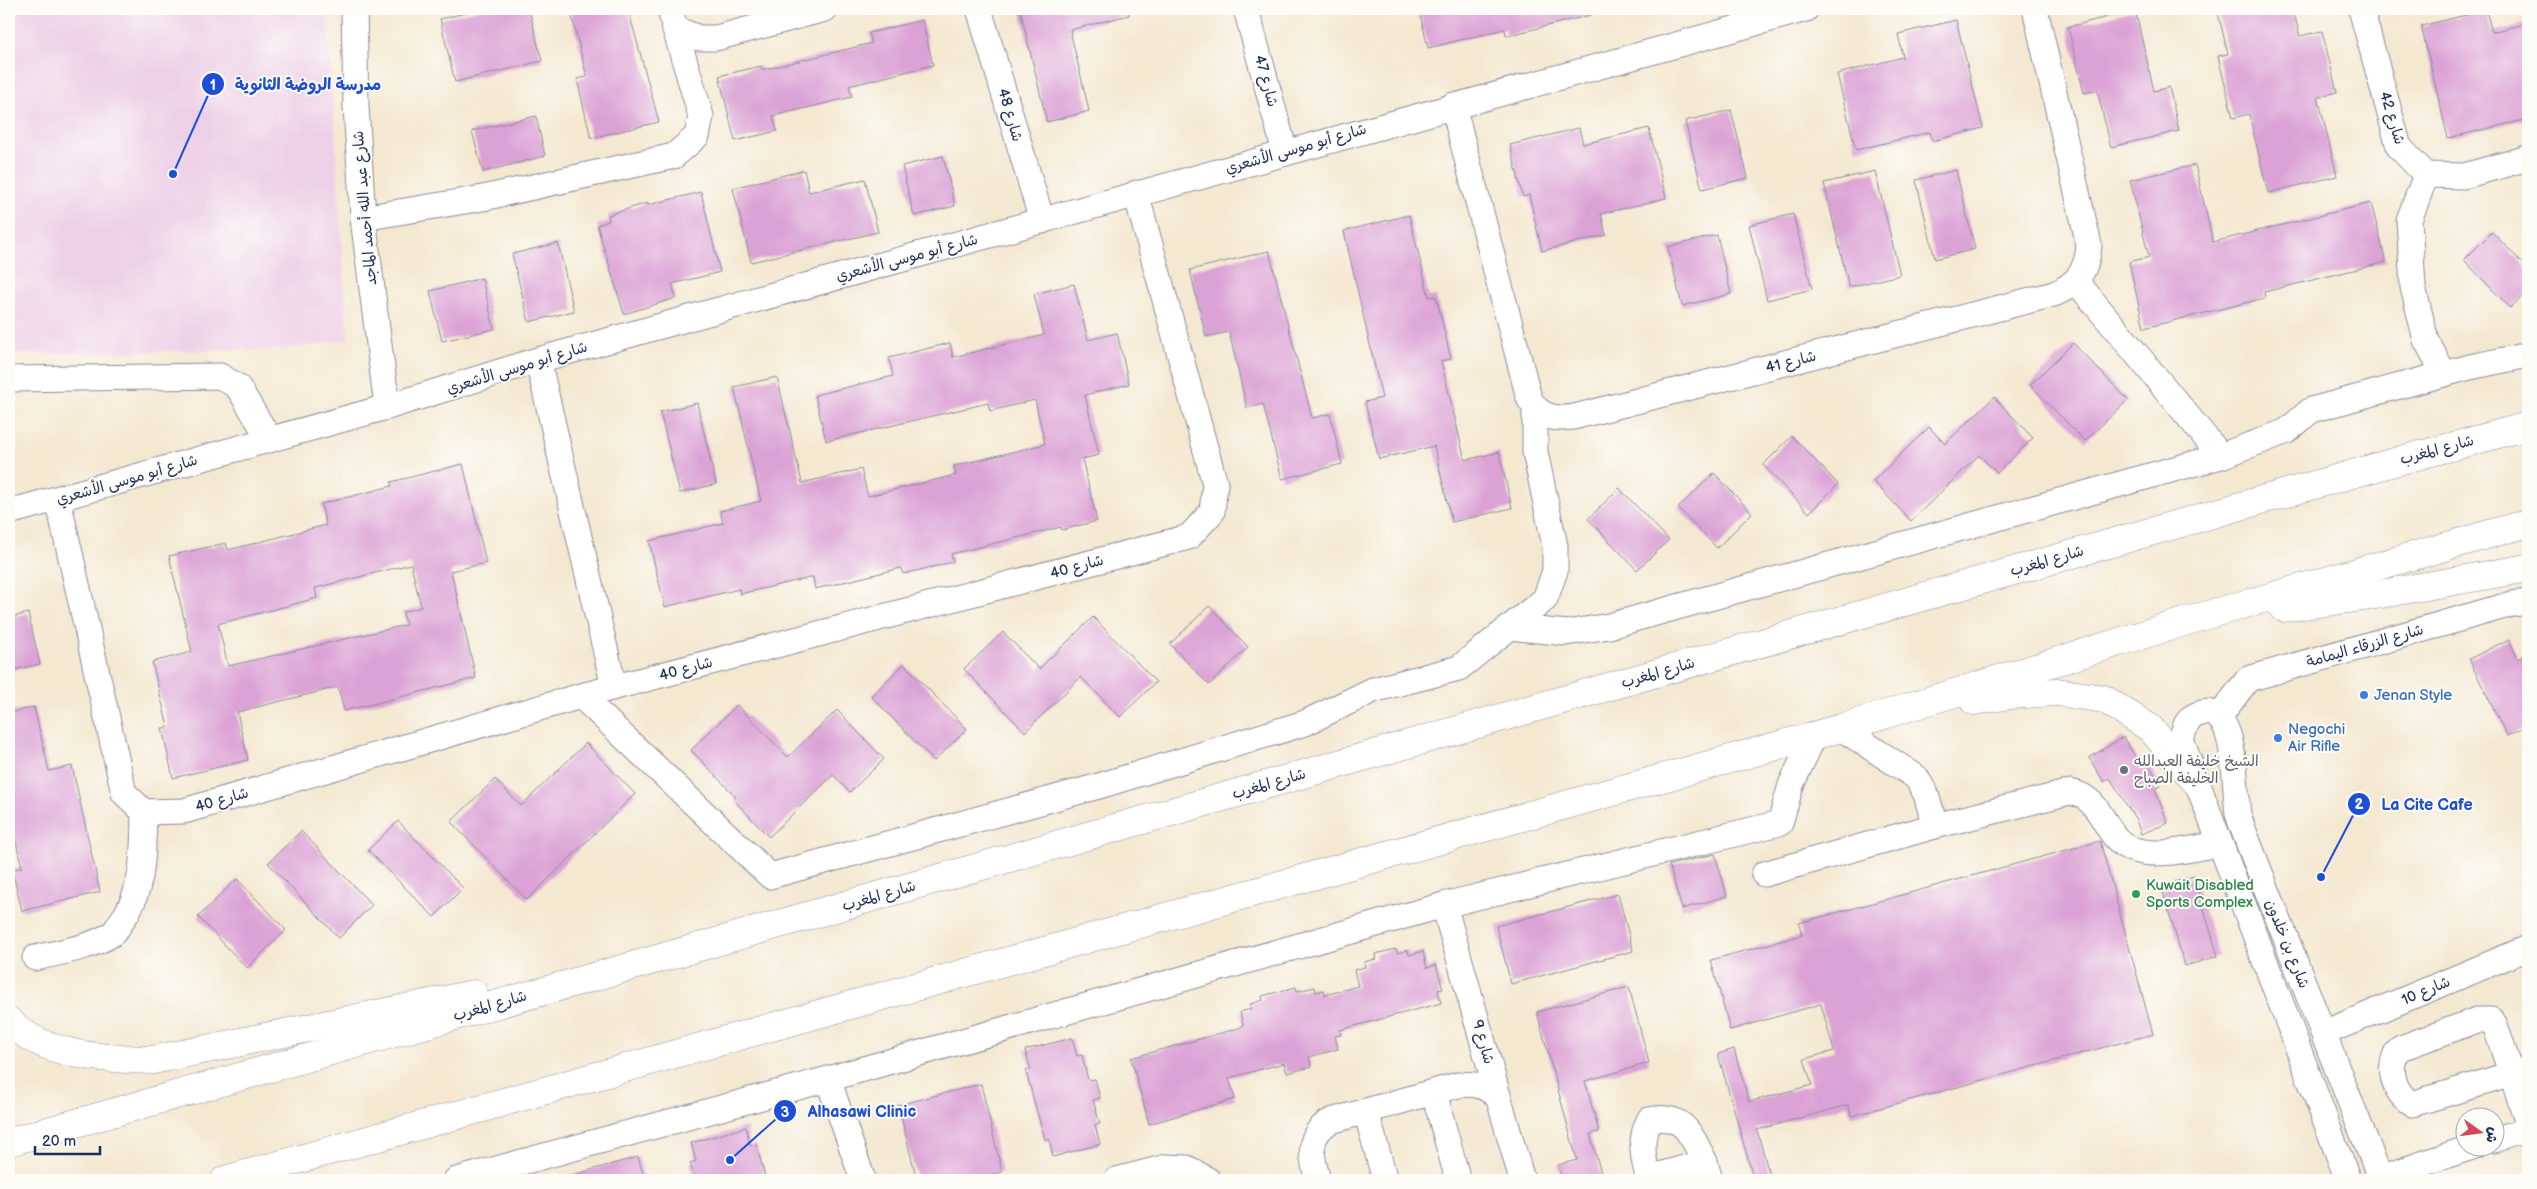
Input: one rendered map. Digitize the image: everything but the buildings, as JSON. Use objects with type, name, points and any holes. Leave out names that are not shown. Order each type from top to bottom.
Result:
[{"type":"highway","points":[[2398,461],[2488,423],[2528,410]]},
{"type":"highway","name":"شارع المغرب","points":[[9,1142],[636,965],[2398,461],[2528,426]]},
{"type":"highway","points":[[225,1180],[1853,724],[2197,618],[2528,523]]},
{"type":"highway","points":[[2197,618],[2364,598],[2528,568]]},
{"type":"highway","points":[[1853,724],[2010,695],[2057,692],[2104,698],[2150,728],[2196,782]]},
{"type":"highway","points":[[9,1021],[15,1027],[55,1049],[112,1059],[153,1060],[440,1001],[636,965]]},
{"type":"street","name":"شارع عبد الله أحمد الماجد","points":[[354,9],[356,106],[363,218],[387,407]]},
{"type":"street","points":[[673,19],[700,38],[716,38],[825,9]]},
{"type":"street","name":"شارع 48","points":[[979,9],[1042,221]]},
{"type":"street","name":"شارع 47","points":[[1246,9],[1285,152]]},
{"type":"street","name":"شارع أبو موسى الأشعري","points":[[9,512],[58,500],[387,407],[538,360],[1453,105],[1806,9]]},
{"type":"street","points":[[2035,9],[2089,245],[2088,258],[2083,272],[2076,281],[2221,456]]},
{"type":"street","name":"شارع 42","points":[[2361,9],[2399,147],[2426,175]]},
{"type":"street","points":[[363,218],[483,198],[674,156],[697,136],[700,116],[673,19]]},
{"type":"street","points":[[581,696],[770,876],[1099,786],[1305,723],[1373,690],[1459,668],[1545,599],[1555,571],[1555,546],[1534,452],[1535,408],[1529,398],[1453,105]]},
{"type":"street","points":[[2444,374],[2426,340],[2413,288],[2409,220],[2426,175],[2464,176],[2528,158]]},
{"type":"street","name":"شارع 40","points":[[144,812],[184,811],[614,687],[1189,538],[1212,512],[1215,484],[1136,193]]},
{"type":"street","name":"شارع 41","points":[[1535,408],[1547,416],[1561,419],[1574,417],[2054,294],[2068,288],[2076,281]]},
{"type":"street","points":[[1510,627],[1566,633],[1609,626],[2221,456],[2287,431],[2311,410],[2444,374],[2528,355]]},
{"type":"street","points":[[538,360],[614,687]]},
{"type":"street","points":[[9,379],[220,376],[238,387],[270,440]]},
{"type":"street","points":[[35,958],[92,943],[113,933],[129,911],[139,886],[143,854],[144,812],[124,793],[58,500]]},
{"type":"street","name":"شارع الزرقاء اليمامة","points":[[2219,717],[2248,679],[2512,604],[2528,602]]},
{"type":"street","name":"شارع بن خلدون","points":[[2348,1180],[2181,740],[2188,721],[2200,713],[2210,713],[2219,717],[2227,726],[2233,754],[2238,814],[2261,881],[2324,1033],[2381,1179]]},
{"type":"street","points":[[1853,724],[1916,776],[1926,794],[1935,826]]},
{"type":"street","points":[[456,1180],[828,1079],[1444,905],[1780,823],[1791,785],[1816,734]]},
{"type":"street","points":[[1764,874],[1935,826],[2070,792],[2089,798],[2116,838],[2133,850],[2156,854],[2219,844]]},
{"type":"street","name":"شارع 9","points":[[1444,905],[1522,1180]]},
{"type":"street","name":"شارع 10","points":[[2324,1033],[2528,948]]},
{"type":"street","points":[[2512,1074],[2412,1104],[2400,1092],[2391,1066],[2394,1055],[2401,1048],[2485,1019],[2491,1020],[2495,1025],[2512,1074],[2528,1123]]},
{"type":"street","points":[[828,1079],[863,1180]]},
{"type":"street","points":[[1318,1180],[1312,1148],[1321,1126],[1331,1121],[1458,1085],[1478,1084],[1487,1087],[1498,1097]]},
{"type":"street","points":[[1434,1093],[1458,1180]]},
{"type":"street","points":[[1366,1111],[1385,1180]]},
{"type":"street","points":[[1663,1116],[1679,1121],[1692,1137],[1708,1171],[1649,1179],[1642,1152],[1643,1131],[1648,1120],[1663,1116]]},
{"type":"street","points":[[2504,1137],[2528,1129]]},
{"type":"street","points":[[2381,1179],[2454,1153]]},
{"type":"street","points":[[1116,1180],[1166,1166],[1187,1168],[1208,1180]]},
{"type":"shaded area","points":[[9,9],[327,9],[348,339],[291,349],[9,354]]},
{"type":"place","name":"مدرسة الروضة الثانوية","points":[[173,174]]},
{"type":"place","name":"Jenan Style","points":[[2364,695]]},
{"type":"place","name":"Negochi Air Rifle","points":[[2278,738]]},
{"type":"place","name":"الشيخ خليفة العبدالله الخليفة الصباح","points":[[2124,770]]},
{"type":"place","name":"La Cite Cafe","points":[[2321,877]]},
{"type":"place","name":"Kuwait Disabled Sports Complex","points":[[2136,894]]},
{"type":"place","name":"Alhasawi Clinic","points":[[730,1160]]}]
